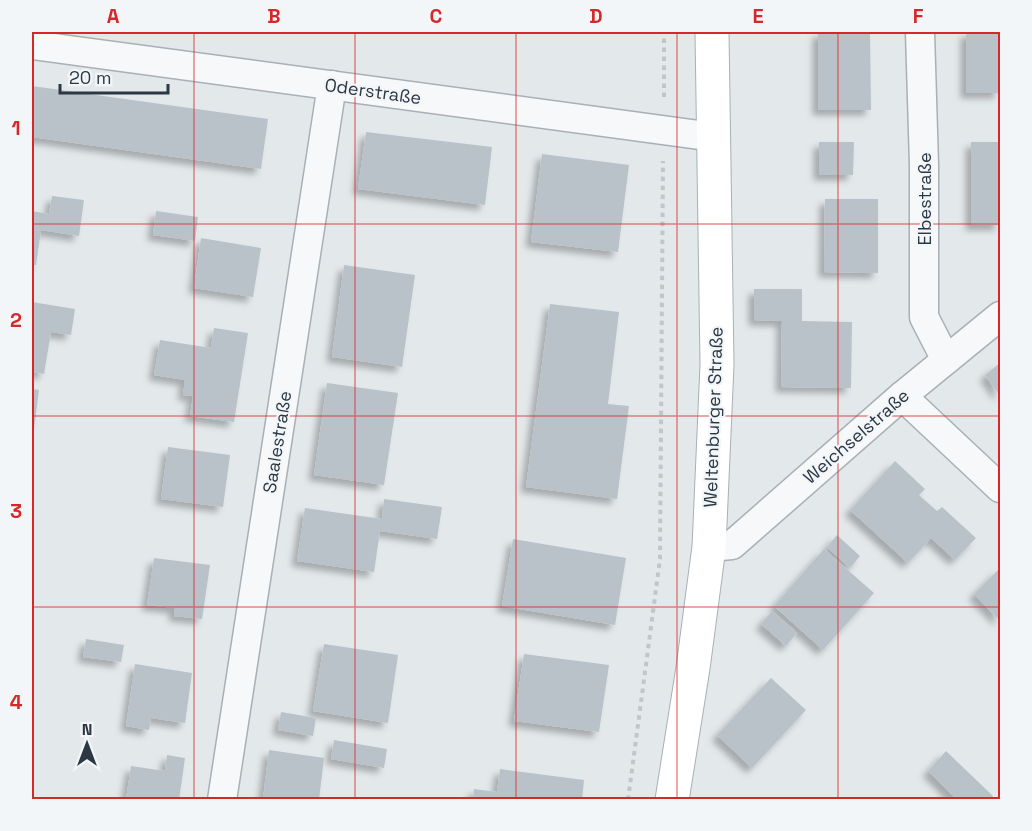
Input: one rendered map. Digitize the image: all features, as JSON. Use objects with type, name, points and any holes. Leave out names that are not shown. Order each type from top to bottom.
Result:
[{"type":"main road","name":"Weltenburger Straße","points":[[672,800],[709,547],[717,365],[712,32]]},
{"type":"street","name":"Elbestraße","points":[[920,32],[924,165],[924,317],[946,360]]},
{"type":"street","name":"Oderstraße","points":[[32,45],[714,137]]},
{"type":"street","name":"Saalestraße","points":[[222,800],[332,86]]},
{"type":"street","name":"Weichselstraße","points":[[709,547],[732,545],[902,396],[1000,316]]},
{"type":"street","points":[[902,396],[1000,488]]},
{"type":"path","points":[[628,800],[660,559],[664,32]]},
{"type":"building","points":[[818,32],[870,32],[871,110],[818,110]]},
{"type":"building","points":[[966,32],[1000,32],[1000,93],[966,93]]},
{"type":"building","points":[[32,86],[268,119],[261,169],[32,137]]},
{"type":"building","points":[[366,132],[492,147],[485,205],[358,189]]},
{"type":"building","points":[[819,142],[854,142],[853,175],[819,175]]},
{"type":"building","points":[[971,142],[1000,142],[1000,225],[971,225]]},
{"type":"building","points":[[542,154],[629,165],[618,252],[531,242]]},
{"type":"building","points":[[52,196],[84,200],[79,236],[41,230],[36,265],[32,265],[32,211],[49,214]]},
{"type":"building","points":[[825,199],[878,199],[878,273],[824,272]]},
{"type":"building","points":[[156,211],[198,217],[195,241],[153,235]]},
{"type":"building","points":[[201,238],[261,248],[253,297],[194,288]]},
{"type":"building","points":[[344,265],[415,275],[402,367],[332,357]]},
{"type":"building","points":[[754,289],[802,289],[802,321],[852,322],[851,388],[781,387],[782,321],[754,320]]},
{"type":"building","points":[[32,302],[75,309],[71,335],[51,332],[44,374],[32,372]]},
{"type":"building","points":[[550,304],[619,312],[608,404],[629,406],[617,499],[526,487]]},
{"type":"building","points":[[214,328],[248,333],[234,422],[190,416],[193,396],[183,395],[185,380],[154,375],[160,340],[211,348]]},
{"type":"building","points":[[1000,363],[1000,396],[985,375]]},
{"type":"building","points":[[327,383],[398,393],[384,485],[314,475]]},
{"type":"building","points":[[32,389],[39,390],[34,429],[32,428]]},
{"type":"building","points":[[168,447],[230,455],[223,507],[161,499]]},
{"type":"building","points":[[895,461],[925,489],[919,495],[937,511],[942,507],[976,538],[955,560],[931,538],[908,563],[850,510]]},
{"type":"building","points":[[384,499],[442,507],[437,539],[380,531],[374,572],[297,561],[305,508],[382,519]]},
{"type":"building","points":[[837,535],[860,556],[850,568],[827,547]]},
{"type":"building","points":[[513,539],[626,558],[615,625],[502,606]]},
{"type":"building","points":[[824,549],[874,593],[823,650],[774,606]]},
{"type":"building","points":[[154,558],[210,565],[202,619],[174,616],[175,608],[147,605]]},
{"type":"building","points":[[1000,568],[1000,621],[974,594]]},
{"type":"building","points":[[772,611],[797,633],[786,646],[761,624]]},
{"type":"building","points":[[86,639],[124,645],[121,662],[83,657]]},
{"type":"building","points":[[324,644],[398,655],[388,723],[313,711]]},
{"type":"building","points":[[524,654],[609,665],[599,732],[514,721]]},
{"type":"building","points":[[135,664],[192,673],[185,723],[151,718],[149,730],[126,726]]},
{"type":"building","points":[[771,678],[806,710],[752,768],[717,735]]},
{"type":"building","points":[[281,712],[316,718],[313,736],[278,730]]},
{"type":"building","points":[[334,740],[387,749],[384,768],[331,759]]},
{"type":"building","points":[[269,750],[324,758],[319,800],[263,799]]},
{"type":"building","points":[[946,751],[993,796],[990,800],[953,800],[955,798],[928,771]]},
{"type":"building","points":[[167,755],[185,758],[179,800],[126,800],[131,766],[165,771]]},
{"type":"building","points":[[500,769],[584,780],[582,800],[473,800],[474,789],[497,792]]}]
